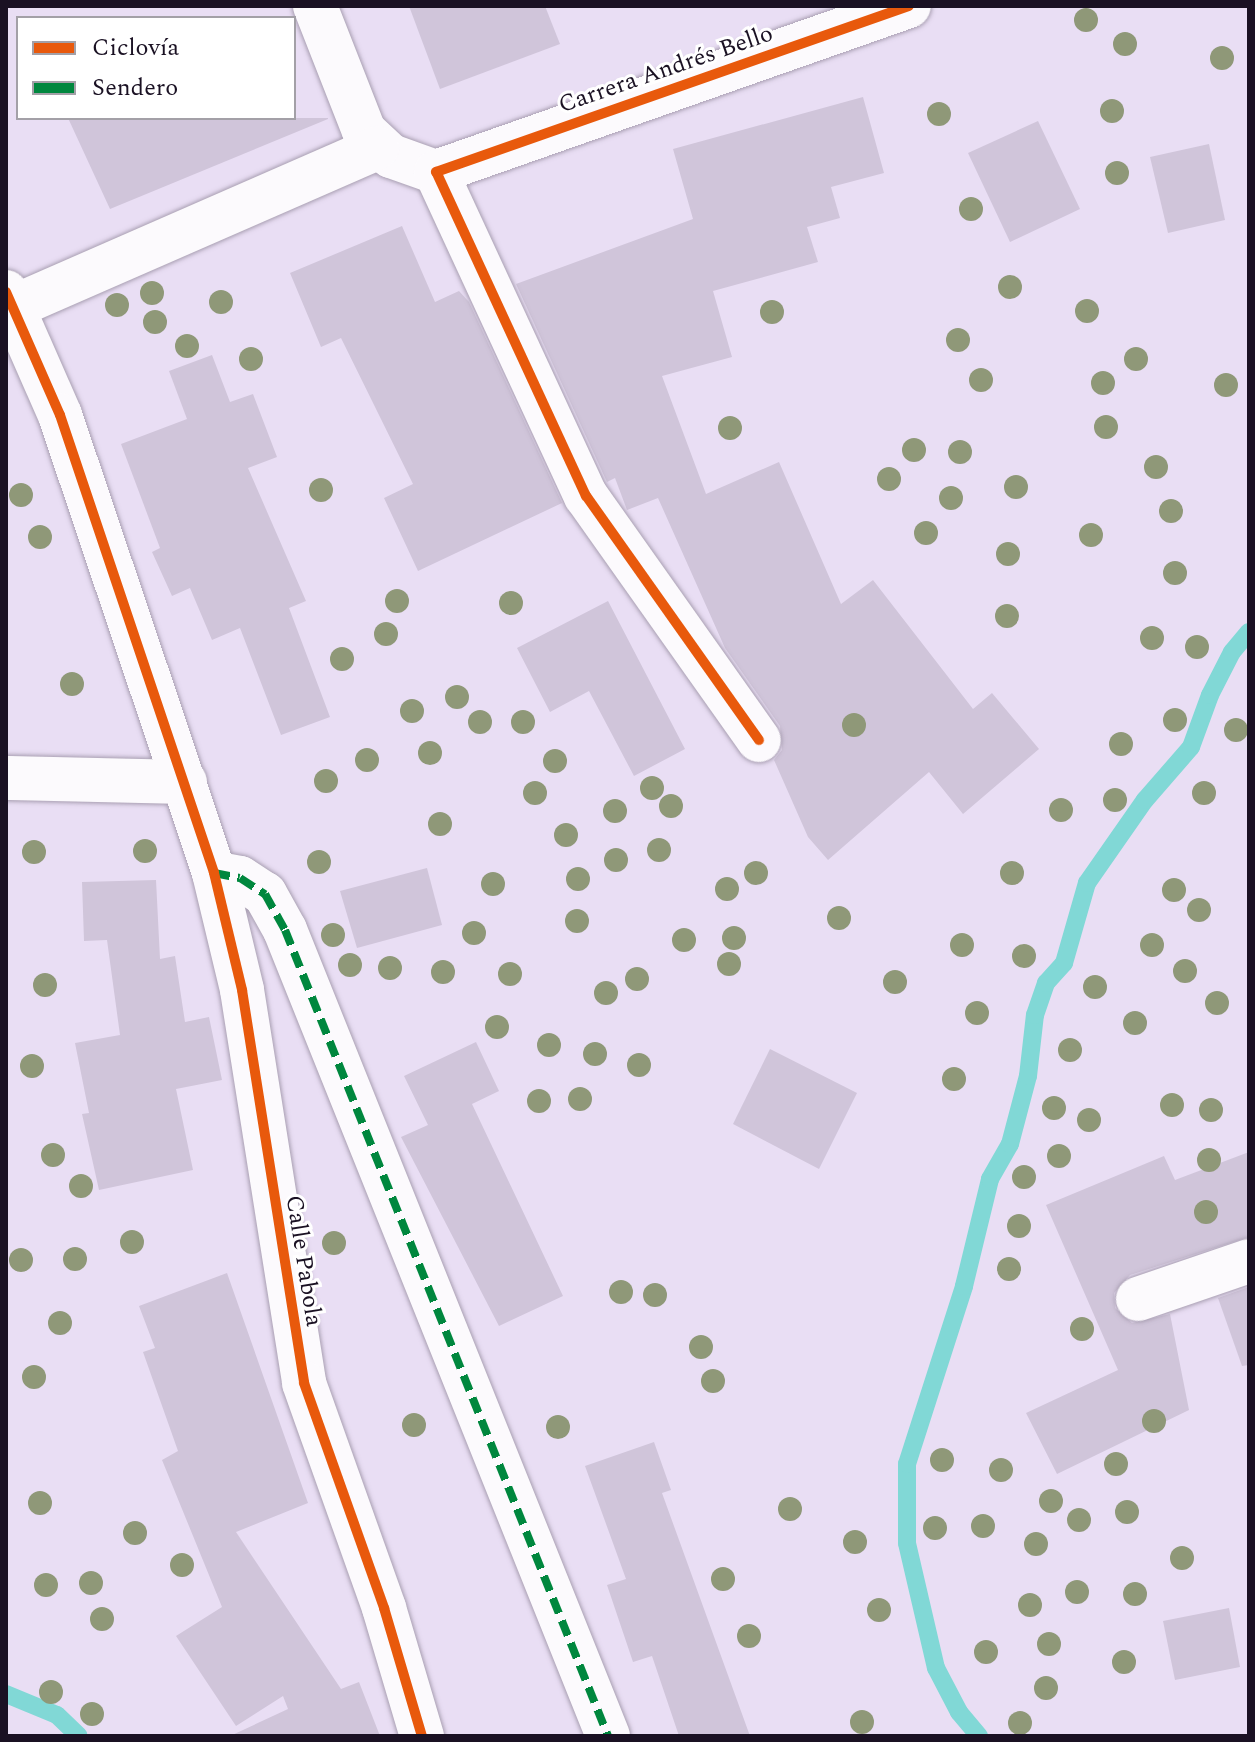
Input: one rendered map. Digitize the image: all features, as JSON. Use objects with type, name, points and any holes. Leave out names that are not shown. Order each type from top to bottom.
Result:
[{"type":"street","points":[[315,6],[347,95],[377,148],[436,172],[586,496],[759,740]]},
{"type":"street","name":"Carrera Andrés Bello","points":[[436,172],[909,6]]},
{"type":"street","points":[[9,299],[377,148]]},
{"type":"street","name":"Calle Pabola","points":[[9,299],[60,415],[214,873],[242,990],[304,1383],[384,1608],[422,1736]]},
{"type":"street","points":[[6,778],[185,782]]},
{"type":"street","points":[[214,873],[240,878],[265,894],[285,930],[608,1736]]},
{"type":"street","points":[[1138,1299],[1249,1261]]},
{"type":"building","points":[[409,6],[545,6],[560,44],[440,89]]},
{"type":"building","points":[[863,97],[884,173],[831,187],[840,218],[807,227],[818,262],[713,291],[732,357],[662,376],[706,494],[779,462],[841,604],[873,580],[973,709],[992,693],[1039,749],[963,814],[929,772],[828,860],[808,837],[774,760],[782,750],[780,726],[725,648],[658,498],[627,510],[615,478],[607,482],[516,284],[693,219],[673,149]]},
{"type":"building","points":[[328,118],[328,119],[110,209],[69,120]]},
{"type":"building","points":[[1038,121],[1080,209],[1010,242],[968,153]]},
{"type":"building","points":[[1209,144],[1225,220],[1168,233],[1150,157]]},
{"type":"building","points":[[402,226],[435,302],[459,291],[469,302],[562,503],[418,571],[384,498],[413,484],[341,338],[321,347],[290,273]]},
{"type":"building","points":[[212,355],[230,402],[253,394],[277,457],[248,468],[306,601],[289,608],[330,717],[281,735],[240,628],[212,640],[190,588],[172,596],[152,552],[160,548],[121,444],[187,419],[169,371]]},
{"type":"building","points":[[608,601],[685,749],[634,776],[589,691],[550,712],[517,648]]},
{"type":"building","points":[[427,868],[442,925],[357,948],[340,891]]},
{"type":"building","points":[[156,880],[160,959],[175,956],[185,1022],[209,1017],[222,1080],[176,1089],[193,1170],[99,1190],[82,1114],[89,1113],[75,1043],[120,1035],[107,940],[84,941],[82,882]]},
{"type":"building","points":[[476,1042],[499,1091],[472,1104],[563,1296],[499,1326],[401,1137],[428,1125],[404,1076]]},
{"type":"building","points":[[770,1049],[857,1093],[819,1169],[733,1124]]},
{"type":"building","points":[[1249,1152],[1249,1237],[1130,1275],[1114,1293],[1115,1308],[1132,1323],[1170,1314],[1189,1410],[1057,1474],[1026,1413],[1118,1370],[1046,1205],[1164,1156],[1175,1180]]},
{"type":"building","points":[[227,1273],[308,1503],[236,1532],[341,1689],[359,1682],[380,1736],[230,1736],[288,1709],[283,1696],[236,1726],[176,1636],[222,1607],[162,1460],[178,1451],[143,1352],[155,1348],[139,1306]]},
{"type":"building","points":[[1249,1287],[1249,1365],[1242,1366],[1218,1298]]},
{"type":"building","points":[[654,1442],[671,1490],[662,1493],[750,1736],[679,1736],[652,1656],[633,1662],[607,1585],[626,1579],[585,1466]]},
{"type":"building","points":[[1229,1608],[1240,1667],[1175,1680],[1163,1621]]},
{"type":"waterway","points":[[979,1736],[959,1712],[936,1668],[907,1543],[907,1464],[964,1286],[990,1179],[1010,1144],[1028,1076],[1035,1015],[1046,983],[1064,963],[1087,883],[1145,800],[1191,747],[1210,695],[1232,652],[1249,632]]},
{"type":"waterway","points":[[6,1694],[57,1715],[79,1736]]},
{"type":"marked path","points":[[214,873],[240,878],[265,894],[285,930],[608,1736]]},
{"type":"cycle path","points":[[759,740],[586,496],[436,172],[909,6]]},
{"type":"cycle path","points":[[6,292],[60,415],[214,873],[242,990],[304,1383],[384,1608],[422,1736]]}]
